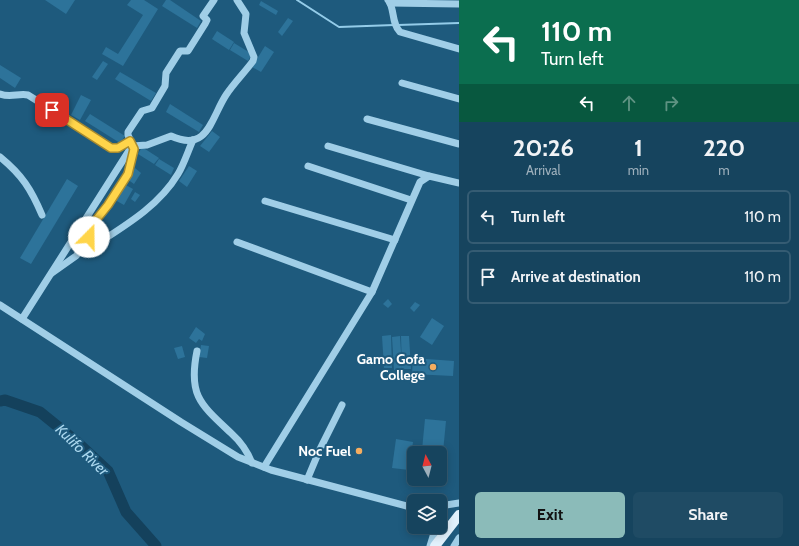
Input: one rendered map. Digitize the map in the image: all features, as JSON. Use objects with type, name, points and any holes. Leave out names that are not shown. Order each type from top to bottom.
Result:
[{"type":"main road","points":[[435,546],[459,515]]},
{"type":"street","points":[[52,273],[80,252],[89,237],[96,220],[123,183],[131,163],[134,149],[128,132],[142,111],[152,108],[165,88],[166,73],[180,51],[188,51],[205,24],[206,20],[203,16],[214,0]]},
{"type":"street","points":[[0,94],[9,96],[23,94],[28,96],[111,148],[118,148],[131,143],[147,145],[171,136],[185,141],[200,138],[208,130],[227,94],[253,61],[254,57],[244,33],[246,14],[237,0]]},
{"type":"street","points":[[459,4],[389,2],[397,29],[403,33],[459,49]]},
{"type":"street","points":[[402,83],[459,98]]},
{"type":"street","points":[[367,119],[459,144]]},
{"type":"street","points":[[80,252],[86,251],[126,225],[162,196],[178,174],[193,140]]},
{"type":"street","points":[[22,319],[52,273],[62,254],[131,143]]},
{"type":"street","points":[[328,146],[429,176],[459,183]]},
{"type":"street","points":[[0,157],[22,177],[35,199],[42,215]]},
{"type":"street","points":[[308,166],[411,200]]},
{"type":"street","points":[[264,467],[372,292],[411,200],[420,182],[429,176]]},
{"type":"street","points":[[265,201],[395,240]]},
{"type":"street","points":[[237,242],[372,292]]},
{"type":"street","points":[[0,305],[238,457],[252,463],[307,480],[407,506]]},
{"type":"street","points":[[197,350],[193,370],[194,385],[197,394],[205,409],[248,451],[252,463]]},
{"type":"street","points":[[307,480],[320,448],[342,405]]},
{"type":"street","points":[[456,504],[459,497]]},
{"type":"street","points":[[430,546],[434,534]]},
{"type":"street","points":[[454,546],[459,538]]},
{"type":"building","points":[[45,0],[75,0],[66,14]]},
{"type":"building","points":[[131,0],[144,0],[158,9],[123,66],[102,54],[106,47],[118,54],[143,15],[127,5]]},
{"type":"building","points":[[166,0],[170,0],[201,21],[197,28],[162,6]]},
{"type":"building","points":[[261,1],[278,11],[276,15],[259,5]]},
{"type":"building","points":[[288,18],[293,21],[282,36],[278,32]]},
{"type":"building","points":[[217,31],[234,42],[229,50],[212,39]]},
{"type":"building","points":[[234,43],[252,54],[248,61],[230,50]]},
{"type":"building","points":[[265,46],[274,52],[261,72],[252,67]]},
{"type":"building","points":[[103,61],[108,64],[97,80],[92,77]]},
{"type":"building","points":[[0,65],[21,78],[15,88],[0,78]]},
{"type":"building","points":[[120,72],[156,93],[151,101],[115,79]]},
{"type":"building","points":[[81,95],[91,100],[80,120],[71,115]]},
{"type":"building","points":[[170,104],[203,125],[199,132],[166,112]]},
{"type":"building","points":[[90,114],[125,136],[120,143],[85,121]]},
{"type":"building","points":[[212,131],[220,137],[209,152],[200,146]]},
{"type":"building","points":[[142,147],[159,158],[154,164],[138,154]]},
{"type":"building","points":[[159,159],[174,168],[171,175],[155,165]]},
{"type":"building","points":[[189,166],[197,171],[187,187],[179,181]]},
{"type":"building","points":[[135,168],[141,173],[134,184],[127,179]]},
{"type":"building","points":[[67,179],[78,186],[31,264],[20,258]]},
{"type":"building","points":[[124,184],[133,189],[124,205],[115,200]]},
{"type":"building","points":[[135,192],[140,195],[135,202],[131,199]]},
{"type":"building","points":[[388,299],[392,304],[388,308],[383,304]]},
{"type":"building","points":[[415,302],[420,305],[414,312],[410,308]]},
{"type":"building","points":[[432,318],[444,326],[432,345],[420,337]]},
{"type":"building","points":[[196,327],[205,334],[202,341],[199,339],[196,343],[189,338]]},
{"type":"building","points":[[391,335],[392,368],[384,368],[382,336]]},
{"type":"building","points":[[400,336],[402,369],[394,370],[392,337]]},
{"type":"building","points":[[401,336],[409,336],[411,369],[402,369]]},
{"type":"building","points":[[201,345],[209,346],[207,358],[199,357]]},
{"type":"building","points":[[182,346],[185,357],[178,359],[174,348]]},
{"type":"building","name":"Gamo Gofa College","points":[[413,358],[454,361],[453,376],[412,374]]},
{"type":"building","points":[[425,419],[446,421],[444,446],[422,446]]},
{"type":"building","points":[[396,439],[413,442],[412,446],[407,446],[407,470],[392,468]]},
{"type":"waterway","points":[[297,0],[339,27],[394,25]]},
{"type":"waterway","points":[[398,25],[459,23]]},
{"type":"waterway","name":"Kulifo River","points":[[0,401],[5,400],[40,412],[77,442],[108,471],[126,512],[156,546]]},
{"type":"place","name":"Gamo Gofa College","points":[[433,367]]},
{"type":"place","name":"Noc Fuel","points":[[359,451]]},
{"type":"route","points":[[52,110],[111,148],[118,148],[130,141],[134,149],[128,174],[108,205],[96,220],[89,237]]}]
